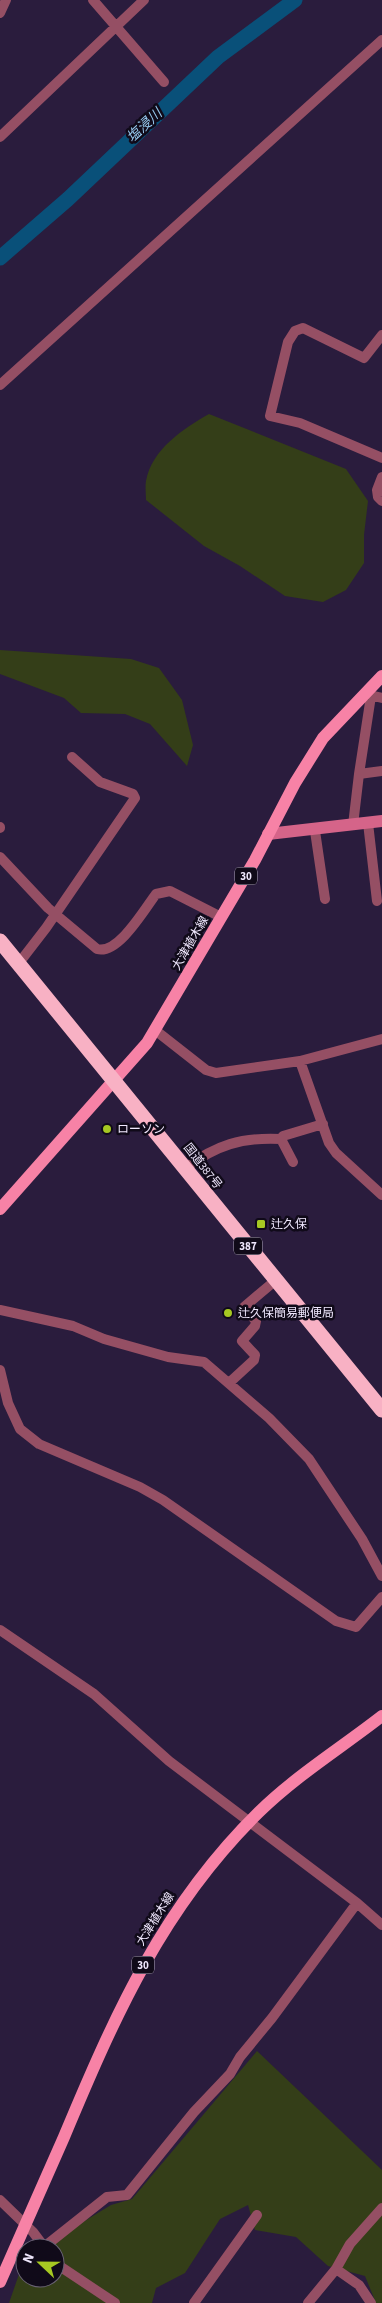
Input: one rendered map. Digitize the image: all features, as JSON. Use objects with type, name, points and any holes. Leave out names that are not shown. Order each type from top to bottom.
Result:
[{"type":"highway","name":"国道387号","points":[[0,941],[382,1410]]},
{"type":"main road","name":"大津植木線","points":[[0,1209],[114,1080],[155,1030],[323,738],[368,694],[382,676]]},
{"type":"main road","name":"大津植木線","points":[[0,2282],[109,2030],[130,1987],[178,1906],[250,1821],[283,1790],[382,1716]]},
{"type":"street","points":[[0,13],[6,0]]},
{"type":"street","points":[[93,0],[164,82]]},
{"type":"street","points":[[0,137],[117,28],[144,0]]},
{"type":"street","points":[[0,385],[382,40]]},
{"type":"street","points":[[382,336],[364,358],[303,328],[295,331],[288,342],[270,416],[300,423],[382,458]]},
{"type":"street","points":[[382,477],[377,490],[378,497],[382,501]]},
{"type":"street","points":[[354,825],[368,694],[382,698]]},
{"type":"street","points":[[19,962],[26,956],[115,830],[135,798],[133,794],[100,782],[72,757]]},
{"type":"street","points":[[359,774],[382,771]]},
{"type":"street","points":[[268,834],[316,831],[382,821]]},
{"type":"street","points":[[368,823],[377,901]]},
{"type":"street","points":[[316,831],[325,899]]},
{"type":"street","points":[[0,857],[54,914],[92,946],[102,951],[117,945],[156,894],[162,892],[170,891],[221,917]]},
{"type":"street","points":[[155,1030],[211,1073],[300,1061],[382,1039]]},
{"type":"street","points":[[300,1061],[336,1154],[382,1195]]},
{"type":"street","points":[[185,1168],[220,1146],[261,1139],[280,1139],[283,1136],[323,1124]]},
{"type":"street","points":[[280,1139],[293,1162]]},
{"type":"street","points":[[229,1383],[254,1360],[254,1355],[242,1341],[255,1326],[256,1321],[244,1306],[276,1280]]},
{"type":"street","points":[[0,1310],[73,1326],[104,1339],[168,1357],[204,1362],[229,1383],[309,1459],[362,1539],[382,1576]]},
{"type":"street","points":[[0,1370],[8,1403],[20,1429],[39,1444],[140,1487],[163,1500],[336,1621],[356,1627],[382,1596]]},
{"type":"street","points":[[0,1630],[94,1694],[169,1761],[357,1903],[382,1925]]},
{"type":"street","points":[[56,2238],[107,2197],[127,2195],[194,2112],[213,2095],[230,2074],[240,2057],[272,2018],[357,1903]]},
{"type":"street","points":[[0,2201],[26,2225],[36,2238]]},
{"type":"street","points":[[308,2303],[336,2269],[350,2244],[382,2208]]},
{"type":"street","points":[[194,2303],[257,2214]]},
{"type":"street","points":[[336,2269],[358,2285],[371,2303]]},
{"type":"street","points":[[65,2270],[116,2303]]},
{"type":"green space","points":[[209,414],[346,469],[368,501],[364,535],[364,563],[346,590],[323,602],[285,596],[240,566],[204,546],[146,500],[146,481],[155,459],[179,433]]},
{"type":"green space","points":[[0,650],[131,659],[159,668],[182,700],[193,745],[187,766],[150,724],[125,714],[81,713],[64,698],[0,674]]},
{"type":"green space","points":[[257,2051],[382,2170],[382,2303],[376,2303],[365,2276],[328,2266],[296,2237],[255,2230],[248,2205],[220,2219],[185,2273],[156,2288],[152,2303],[9,2303],[15,2286],[15,2288],[65,2288],[65,2238],[57,2238],[111,2205],[132,2199]]},
{"type":"waterway","name":"塩浸川","points":[[0,258],[68,199],[218,57],[295,0]]},
{"type":"place","name":"ローソン","points":[[107,1129]]},
{"type":"place","name":"辻久保","points":[[261,1224]]},
{"type":"place","name":"辻久保簡易郵便局","points":[[228,1313]]}]
